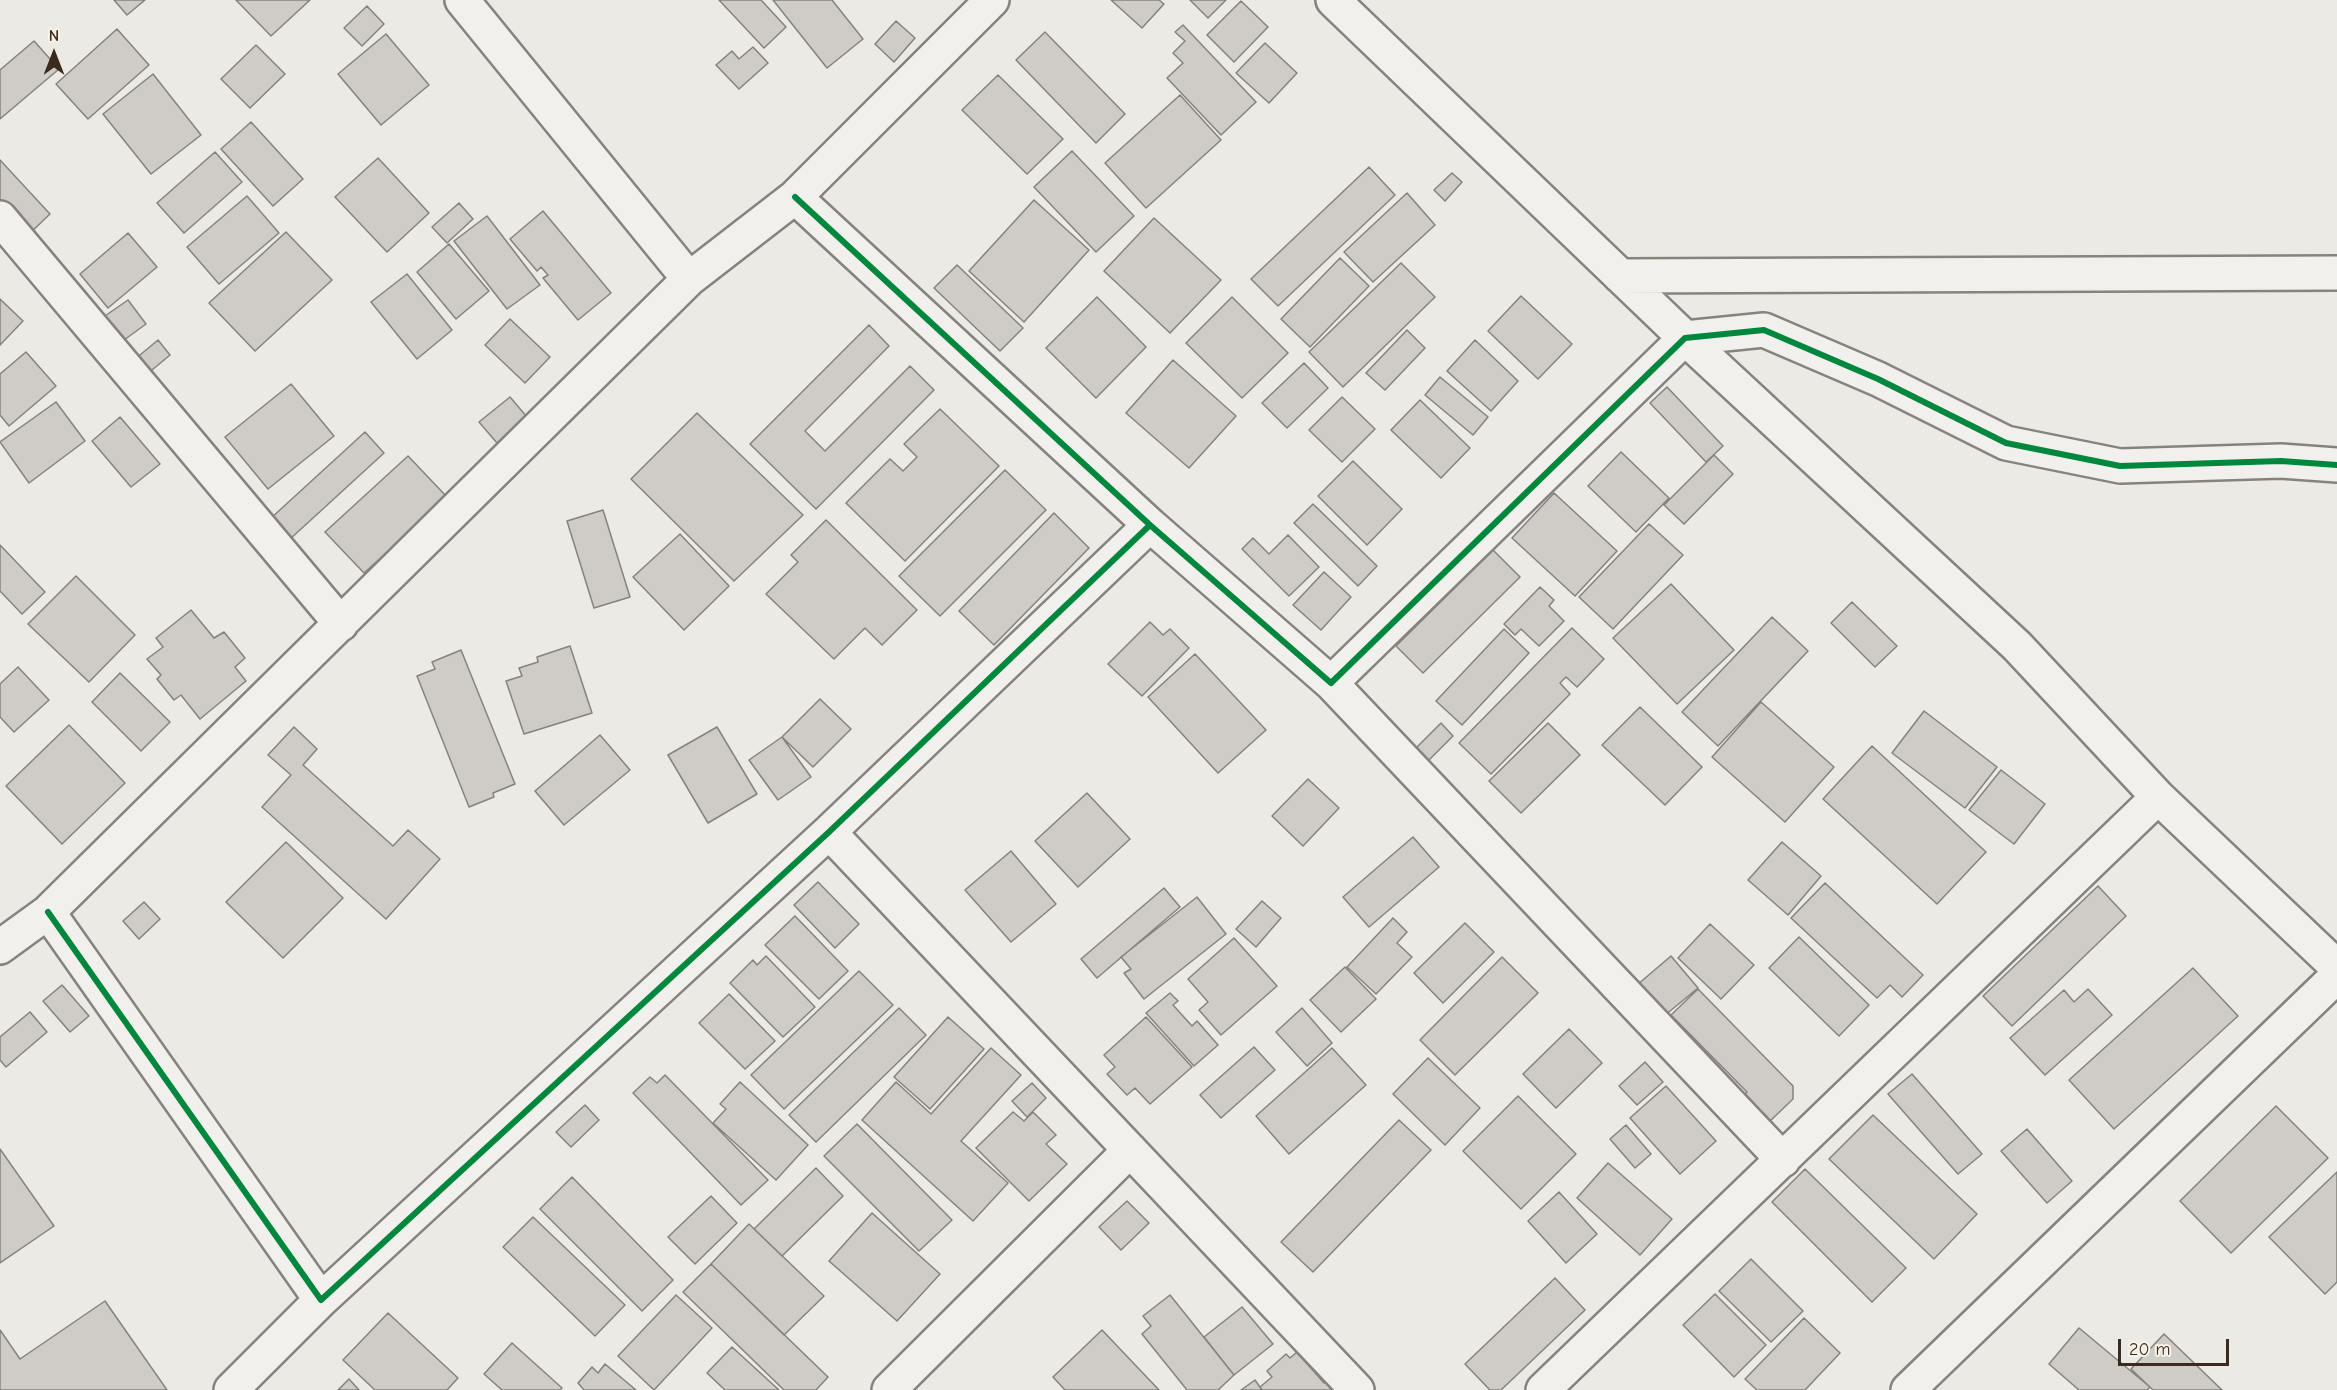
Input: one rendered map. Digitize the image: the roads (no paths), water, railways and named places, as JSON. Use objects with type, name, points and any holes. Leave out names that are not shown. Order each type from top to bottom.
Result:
[{"type":"street","points":[[462,0],[689,279]]},
{"type":"street","points":[[0,947],[48,912],[689,279],[795,196],[992,0]]},
{"type":"street","points":[[1333,0],[1685,338],[2017,646],[2158,797],[2337,967]]},
{"type":"street","points":[[795,196],[1150,525],[1331,683],[1784,1160]]},
{"type":"street","points":[[0,218],[341,624]]},
{"type":"street","points":[[1620,276],[2337,273]]},
{"type":"street","points":[[1331,683],[1685,338],[1764,330],[1878,380],[2006,443],[2120,466],[2281,461],[2337,465]]},
{"type":"street","points":[[231,1390],[321,1300],[829,832],[1150,525]]},
{"type":"street","points":[[1543,1390],[2158,797]]},
{"type":"street","points":[[829,832],[1357,1390]]},
{"type":"street","points":[[48,912],[321,1300]]},
{"type":"street","points":[[1908,1390],[2337,976]]},
{"type":"street","points":[[889,1390],[1130,1150]]}]
